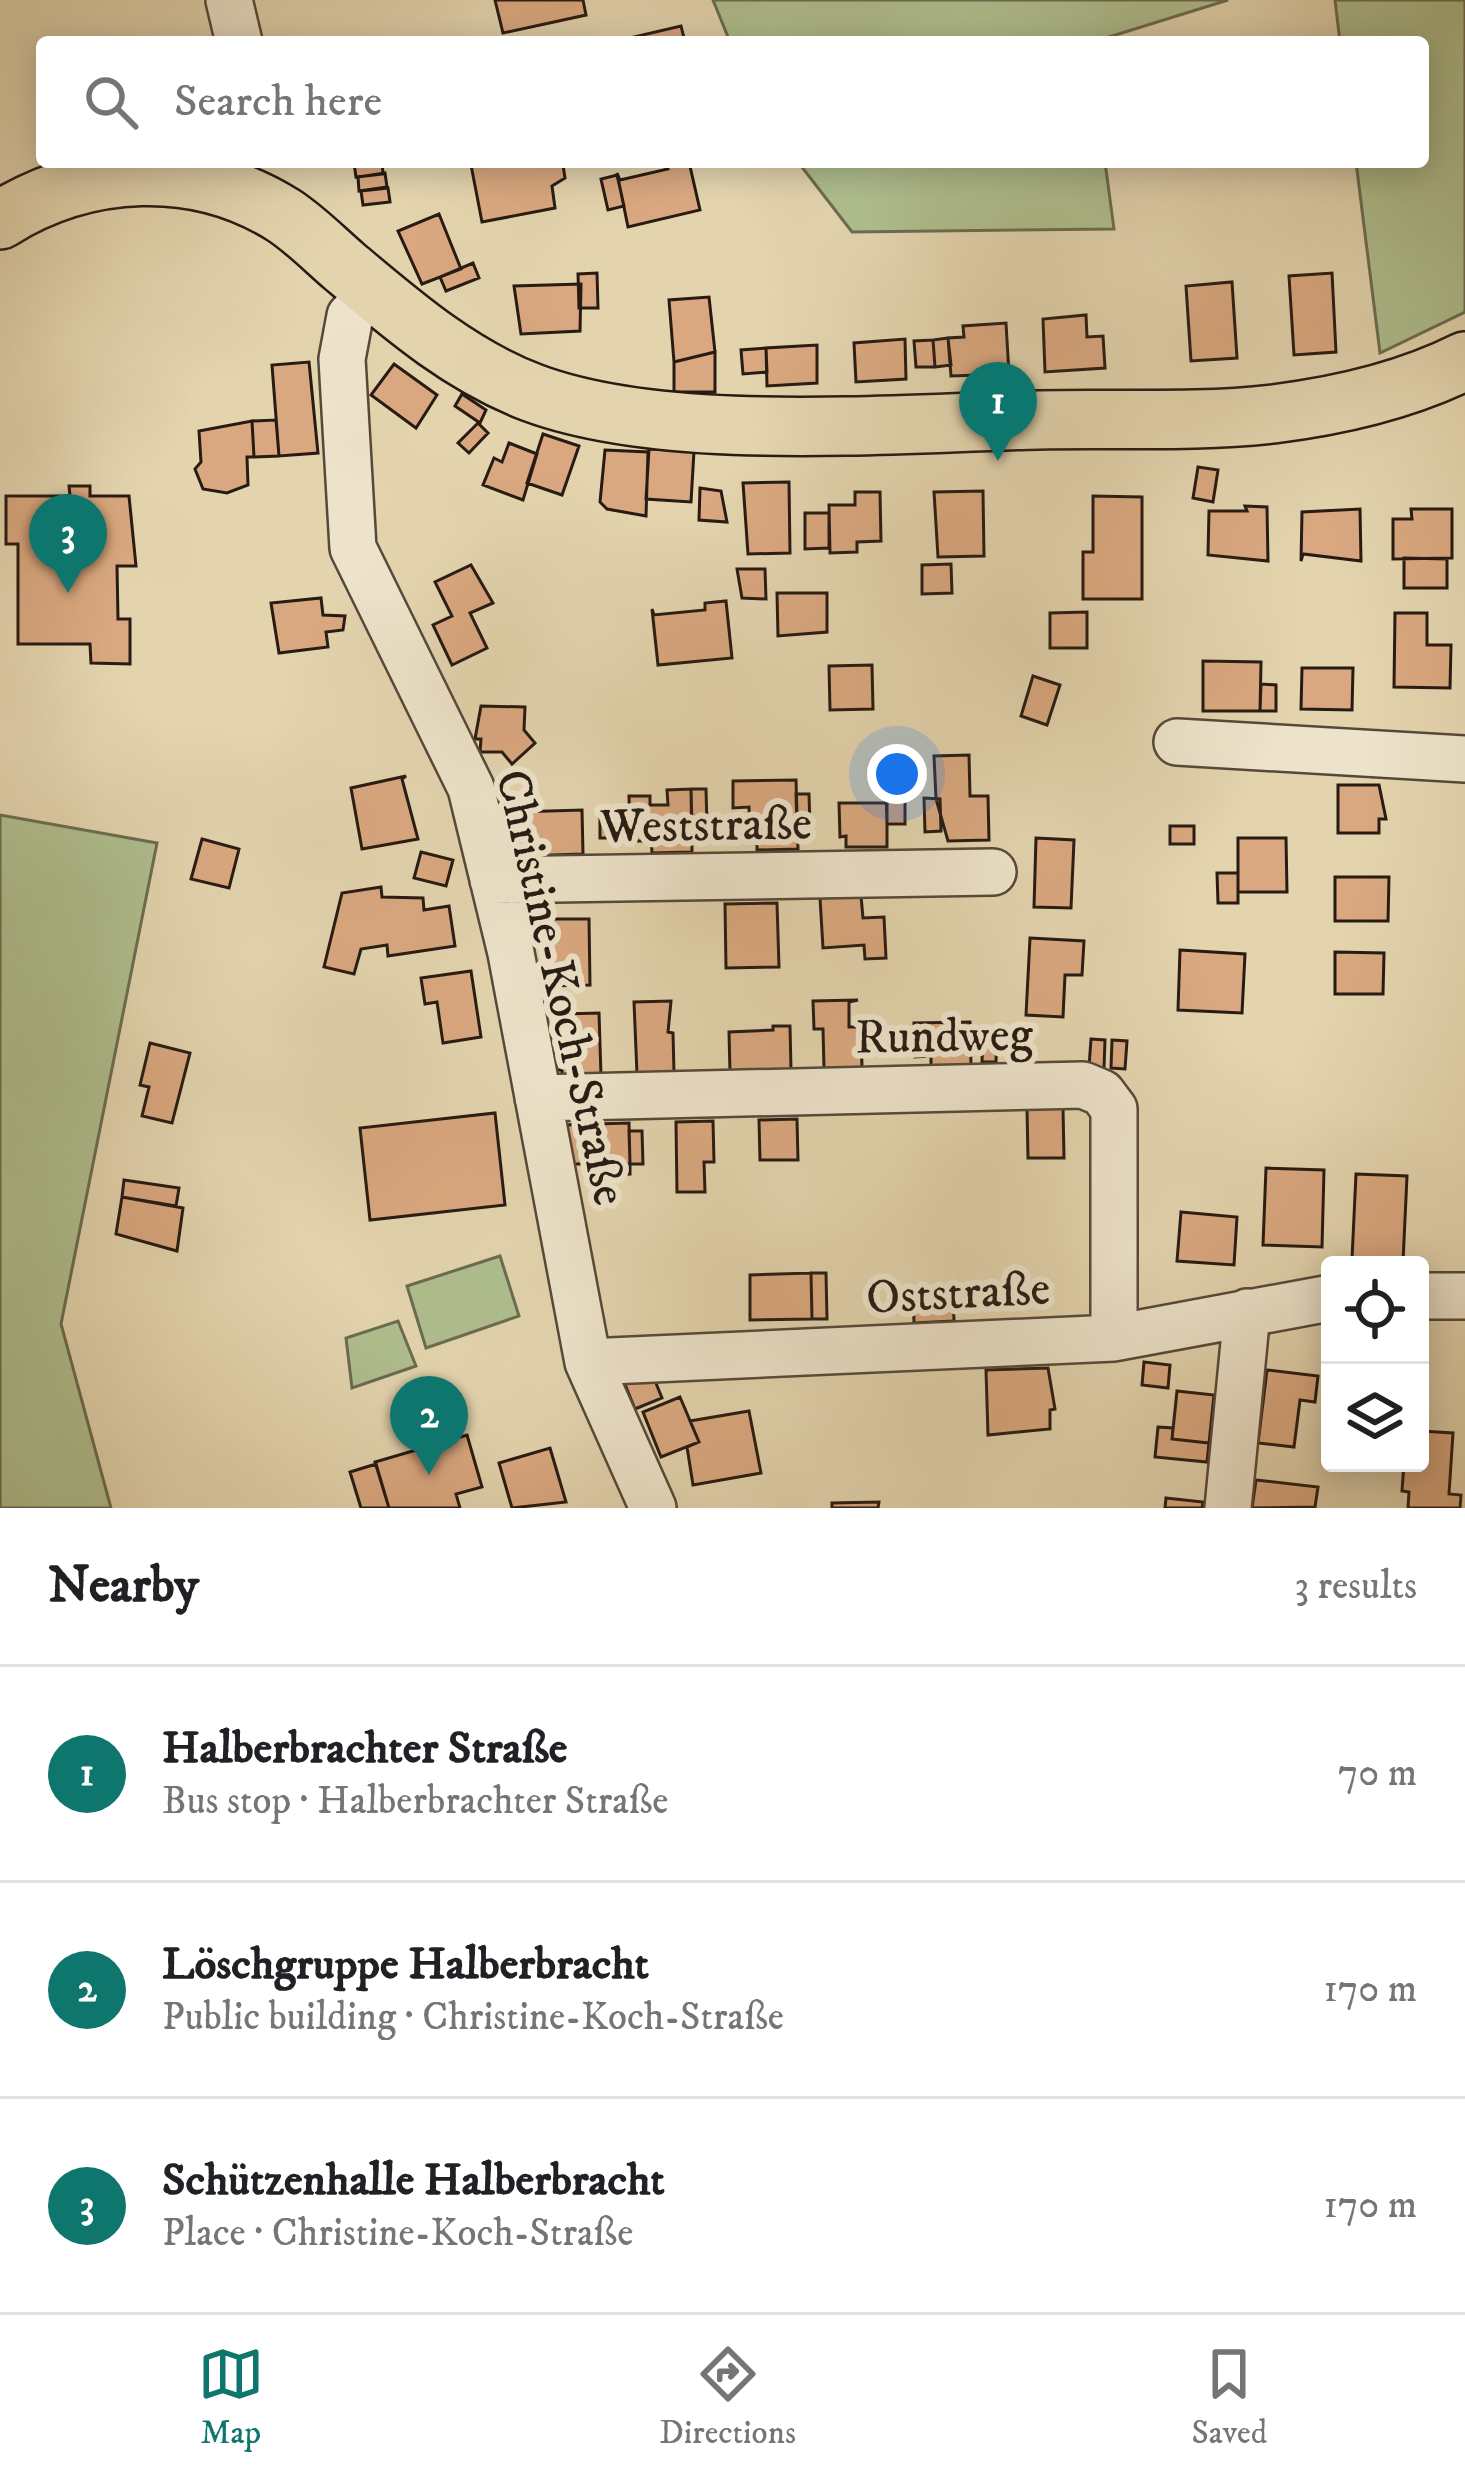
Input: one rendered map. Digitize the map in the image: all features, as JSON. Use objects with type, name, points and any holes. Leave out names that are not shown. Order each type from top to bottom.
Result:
[{"type":"main road","points":[[0,220],[64,188],[106,178],[236,177],[464,361],[533,393],[630,415],[770,425],[1271,414],[1368,397],[1462,367]]},
{"type":"street","points":[[229,0],[238,36]]},
{"type":"street","name":"Christine-Koch-Straße","points":[[374,291],[350,316],[342,359],[353,548],[471,788],[538,1098],[588,1362],[652,1508]]},
{"type":"street","points":[[1177,742],[1465,759]]},
{"type":"street","name":"Weststraße","points":[[493,880],[993,872]]},
{"type":"street","name":"Rundweg","points":[[538,1098],[1083,1085],[1102,1093],[1114,1109],[1114,1338]]},
{"type":"street","points":[[1429,1296],[1465,1295]]},
{"type":"street","name":"Oststraße","points":[[588,1362],[1114,1338],[1321,1300]]},
{"type":"street","points":[[1228,1508],[1247,1312]]},
{"type":"green space","points":[[713,0],[1228,0],[1112,36],[728,36]]},
{"type":"green space","points":[[1335,0],[1465,0],[1465,312],[1380,353],[1357,168],[1429,168],[1429,36],[1339,36]]},
{"type":"green space","points":[[803,168],[1106,168],[1114,229],[852,232]]},
{"type":"green space","points":[[0,815],[157,843],[61,1324],[111,1508],[0,1508]]},
{"type":"green space","points":[[500,1256],[519,1316],[426,1348],[407,1286]]},
{"type":"green space","points":[[398,1321],[416,1366],[352,1388],[346,1338]]},
{"type":"building","points":[[495,0],[583,0],[586,15],[503,33]]},
{"type":"building","points":[[681,26],[684,36],[638,36]]},
{"type":"building","points":[[355,168],[382,168],[383,174],[356,177]]},
{"type":"building","points":[[472,168],[563,168],[565,178],[552,186],[555,208],[482,222]]},
{"type":"building","points":[[690,168],[700,210],[628,227],[617,173],[620,180]]},
{"type":"building","points":[[385,173],[387,187],[359,191],[358,177]]},
{"type":"building","points":[[617,175],[624,206],[608,210],[601,179]]},
{"type":"building","points":[[388,188],[390,202],[363,205],[361,191]]},
{"type":"building","points":[[439,214],[461,269],[422,284],[398,231]]},
{"type":"building","points":[[473,263],[479,278],[446,291],[440,277]]},
{"type":"building","points":[[597,273],[598,308],[579,308],[578,274]]},
{"type":"building","points":[[1332,273],[1336,352],[1294,355],[1289,276]]},
{"type":"building","points":[[1232,282],[1237,358],[1191,361],[1186,286]]},
{"type":"building","points":[[581,284],[580,331],[521,334],[514,286]]},
{"type":"building","points":[[709,297],[715,352],[674,362],[669,300]]},
{"type":"building","points":[[1086,315],[1087,337],[1103,336],[1105,368],[1045,372],[1043,319]]},
{"type":"building","points":[[1006,323],[1009,374],[951,376],[948,338],[964,337],[963,326]]},
{"type":"building","points":[[948,338],[951,365],[935,367],[933,340]]},
{"type":"building","points":[[905,339],[906,379],[856,382],[854,343]]},
{"type":"building","points":[[933,340],[935,367],[916,367],[914,341]]},
{"type":"building","points":[[817,345],[817,383],[767,386],[766,348]]},
{"type":"building","points":[[766,348],[767,372],[743,374],[741,350]]},
{"type":"building","points":[[715,352],[715,392],[674,392],[674,362]]},
{"type":"building","points":[[309,362],[318,453],[279,456],[272,365]]},
{"type":"building","points":[[394,364],[437,395],[416,428],[371,395]]},
{"type":"building","points":[[462,394],[486,410],[480,423],[455,406]]},
{"type":"building","points":[[276,420],[279,456],[254,457],[252,421]]},
{"type":"building","points":[[252,421],[254,457],[247,457],[248,485],[227,493],[203,489],[195,469],[201,462],[199,431]]},
{"type":"building","points":[[478,423],[488,433],[469,453],[458,443]]},
{"type":"building","points":[[543,434],[579,446],[562,495],[527,483]]},
{"type":"building","points":[[509,443],[537,454],[523,500],[483,485],[494,458],[502,462]]},
{"type":"building","points":[[649,449],[694,451],[691,502],[646,499]]},
{"type":"building","points":[[605,450],[648,452],[646,516],[607,509],[600,502]]},
{"type":"building","points":[[1198,467],[1218,470],[1213,502],[1193,498]]},
{"type":"building","points":[[789,482],[790,553],[748,554],[743,483]]},
{"type":"building","points":[[69,486],[90,486],[90,496],[129,496],[136,566],[117,566],[118,619],[130,619],[130,664],[91,663],[90,644],[18,644],[18,544],[6,544],[6,496],[70,496]]},
{"type":"building","points":[[700,488],[721,491],[727,522],[699,520]]},
{"type":"building","points":[[983,491],[984,556],[938,557],[934,492]]},
{"type":"building","points":[[855,492],[880,492],[881,541],[857,542],[857,552],[830,553],[829,505],[855,505]]},
{"type":"building","points":[[1093,496],[1142,497],[1142,599],[1083,599],[1083,552],[1093,552]]},
{"type":"building","points":[[1245,506],[1267,507],[1268,561],[1208,555],[1209,511],[1247,511]]},
{"type":"building","points":[[1360,509],[1361,561],[1303,554],[1301,561],[1302,512]]},
{"type":"building","points":[[1411,509],[1452,509],[1452,558],[1393,559],[1393,519],[1412,519]]},
{"type":"building","points":[[805,513],[829,513],[829,548],[805,549]]},
{"type":"building","points":[[1404,558],[1447,559],[1447,588],[1404,588]]},
{"type":"building","points":[[951,564],[952,593],[922,594],[922,565]]},
{"type":"building","points":[[471,565],[493,603],[470,613],[487,648],[452,665],[433,625],[452,616],[435,582]]},
{"type":"building","points":[[737,569],[765,569],[766,599],[742,598]]},
{"type":"building","points":[[777,593],[827,593],[827,632],[778,636]]},
{"type":"building","points":[[321,598],[323,615],[345,616],[343,630],[326,632],[328,647],[279,653],[271,603]]},
{"type":"building","points":[[726,601],[732,658],[658,665],[652,609],[654,615],[705,610],[705,603]]},
{"type":"building","points":[[1087,612],[1087,648],[1050,648],[1050,613]]},
{"type":"building","points":[[1395,613],[1427,613],[1427,645],[1451,645],[1450,688],[1394,687]]},
{"type":"building","points":[[1203,661],[1261,662],[1260,711],[1203,711]]},
{"type":"building","points":[[872,665],[873,709],[830,710],[829,666]]},
{"type":"building","points":[[1302,668],[1353,668],[1352,710],[1301,709]]},
{"type":"building","points":[[1033,676],[1060,685],[1047,725],[1021,716]]},
{"type":"building","points":[[1261,684],[1276,685],[1276,711],[1260,711]]},
{"type":"building","points":[[481,706],[525,707],[524,730],[535,743],[512,764],[502,752],[480,752],[481,739],[475,739]]},
{"type":"building","points":[[969,755],[970,796],[988,796],[989,840],[948,841],[936,799],[934,756]]},
{"type":"building","points":[[406,776],[402,779],[418,839],[362,849],[351,788]]},
{"type":"building","points":[[796,780],[798,849],[757,850],[757,841],[750,841],[749,807],[733,808],[733,781]]},
{"type":"building","points":[[1338,785],[1379,785],[1386,819],[1379,819],[1379,833],[1338,833]]},
{"type":"building","points":[[691,789],[692,852],[652,853],[651,833],[643,832],[643,841],[630,841],[629,796],[650,796],[650,805],[668,805],[667,790]]},
{"type":"building","points":[[691,789],[706,789],[707,825],[692,825]]},
{"type":"building","points":[[886,792],[905,792],[905,824],[887,824]]},
{"type":"building","points":[[796,794],[809,794],[810,827],[797,827]]},
{"type":"building","points":[[924,798],[940,799],[941,831],[925,832]]},
{"type":"building","points":[[839,803],[887,803],[887,847],[846,847],[846,836],[840,837]]},
{"type":"building","points":[[600,809],[614,809],[615,838],[600,838]]},
{"type":"building","points":[[582,810],[583,854],[525,856],[525,846],[518,847],[517,812]]},
{"type":"building","points":[[1170,826],[1194,826],[1194,844],[1170,844]]},
{"type":"building","points":[[1036,838],[1074,840],[1071,908],[1034,907]]},
{"type":"building","points":[[1238,838],[1286,838],[1287,892],[1238,892]]},
{"type":"building","points":[[202,839],[239,849],[229,888],[191,879]]},
{"type":"building","points":[[421,852],[453,860],[446,886],[414,878]]},
{"type":"building","points":[[1217,873],[1238,873],[1238,903],[1218,903]]},
{"type":"building","points":[[1335,877],[1389,877],[1388,921],[1335,921]]},
{"type":"building","points":[[381,887],[382,897],[423,898],[424,910],[449,906],[455,946],[388,956],[387,945],[361,949],[354,974],[324,967],[342,893]]},
{"type":"building","points":[[861,896],[863,918],[884,917],[886,958],[865,959],[864,945],[823,948],[820,898]]},
{"type":"building","points":[[777,903],[779,967],[726,968],[725,904]]},
{"type":"building","points":[[542,919],[589,919],[590,985],[543,986]]},
{"type":"building","points":[[1030,938],[1084,941],[1082,975],[1065,975],[1063,1017],[1026,1015]]},
{"type":"building","points":[[1180,950],[1245,954],[1242,1013],[1178,1010]]},
{"type":"building","points":[[1335,952],[1384,953],[1383,994],[1335,994]]},
{"type":"building","points":[[471,971],[481,1037],[443,1043],[437,1002],[425,1004],[421,978]]},
{"type":"building","points":[[858,1000],[849,1002],[849,1027],[861,1027],[862,1068],[824,1069],[823,1029],[814,1029],[813,1001]]},
{"type":"building","points":[[671,1001],[668,1032],[673,1033],[674,1073],[637,1074],[634,1002]]},
{"type":"building","points":[[599,1013],[601,1076],[562,1076],[562,1070],[556,1070],[562,1014]]},
{"type":"building","points":[[970,1022],[971,1065],[931,1066],[931,1056],[915,1057],[914,1023]]},
{"type":"building","points":[[773,1026],[790,1026],[791,1070],[730,1072],[729,1032],[773,1030]]},
{"type":"building","points":[[983,1032],[997,1032],[996,1062],[982,1062]]},
{"type":"building","points":[[1091,1039],[1105,1040],[1104,1068],[1089,1067]]},
{"type":"building","points":[[1112,1040],[1127,1041],[1125,1069],[1111,1068]]},
{"type":"building","points":[[150,1043],[190,1053],[172,1123],[142,1116],[149,1087],[140,1085]]},
{"type":"building","points":[[1063,1108],[1064,1158],[1028,1158],[1027,1109]]},
{"type":"building","points":[[495,1113],[505,1205],[370,1220],[360,1128]]},
{"type":"building","points":[[797,1119],[798,1160],[760,1160],[759,1120]]},
{"type":"building","points":[[713,1121],[714,1162],[704,1162],[705,1192],[677,1192],[676,1122]]},
{"type":"building","points":[[629,1123],[630,1164],[565,1164],[564,1125]]},
{"type":"building","points":[[629,1131],[642,1131],[643,1164],[630,1164]]},
{"type":"building","points":[[630,1164],[630,1174],[598,1175],[598,1165]]},
{"type":"building","points":[[1266,1168],[1324,1170],[1322,1247],[1263,1245]]},
{"type":"building","points":[[1356,1174],[1407,1176],[1403,1256],[1352,1256]]},
{"type":"building","points":[[124,1180],[179,1188],[176,1206],[122,1197]]},
{"type":"building","points":[[122,1197],[183,1208],[177,1251],[116,1234]]},
{"type":"building","points":[[1181,1212],[1237,1217],[1234,1265],[1177,1261]]},
{"type":"building","points":[[811,1273],[812,1319],[750,1320],[750,1275]]},
{"type":"building","points":[[811,1273],[826,1273],[827,1319],[812,1319]]},
{"type":"building","points":[[953,1286],[954,1321],[914,1323],[913,1287]]},
{"type":"building","points":[[1144,1362],[1170,1365],[1168,1388],[1142,1385]]},
{"type":"building","points":[[1048,1368],[1055,1409],[1050,1410],[1050,1429],[988,1435],[986,1370]]},
{"type":"building","points":[[1267,1370],[1318,1376],[1315,1402],[1300,1400],[1294,1447],[1258,1443]]},
{"type":"building","points":[[651,1371],[662,1398],[635,1409],[624,1382]]},
{"type":"building","points":[[1177,1391],[1214,1395],[1209,1443],[1172,1439]]},
{"type":"building","points":[[680,1397],[699,1442],[661,1457],[643,1412]]},
{"type":"building","points":[[749,1411],[761,1473],[693,1485],[687,1447],[699,1442],[690,1421]]},
{"type":"building","points":[[1158,1427],[1173,1428],[1172,1439],[1209,1443],[1207,1462],[1155,1457]]},
{"type":"building","points":[[1429,1432],[1453,1433],[1449,1494],[1461,1495],[1460,1508],[1408,1508],[1409,1492],[1402,1491],[1403,1472],[1429,1472]]},
{"type":"building","points":[[467,1435],[482,1487],[456,1494],[460,1508],[389,1508],[375,1462]]},
{"type":"building","points":[[550,1448],[566,1502],[512,1508],[499,1463]]},
{"type":"building","points":[[376,1464],[389,1508],[361,1508],[350,1472]]},
{"type":"building","points":[[1256,1480],[1318,1487],[1315,1507],[1252,1508]]},
{"type":"building","points":[[1166,1498],[1203,1502],[1202,1508],[1165,1508]]},
{"type":"building","points":[[879,1502],[878,1508],[832,1508],[832,1503]]},
{"type":"place","name":"Halberbrachter Straße","points":[[998,461]]},
{"type":"place","name":"Schützenhalle Halberbracht","points":[[68,593]]},
{"type":"place","name":"Löschgruppe Halberbracht","points":[[429,1475]]}]
